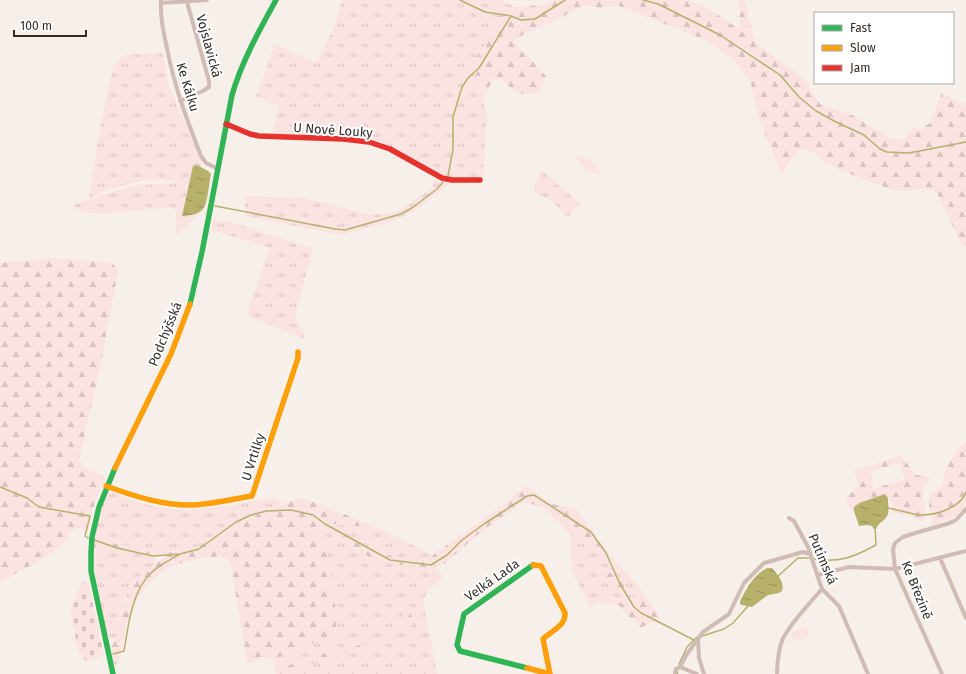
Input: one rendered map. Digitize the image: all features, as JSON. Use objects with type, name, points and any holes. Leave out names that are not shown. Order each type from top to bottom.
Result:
[{"type":"street","name":"Vojslavická","points":[[161,2],[207,0]]},
{"type":"street","name":"Podchýšská","points":[[113,674],[91,571],[90,560],[92,532],[97,510],[106,486],[171,354],[185,319],[195,284],[234,88],[244,56],[276,0]]},
{"type":"street","name":"Ke Kálku","points":[[161,2],[161,20],[180,101],[201,156],[206,163],[218,169]]},
{"type":"street","name":"Vojslavická","points":[[180,101],[209,87],[210,81],[187,2]]},
{"type":"street","name":"U Nové Louky","points":[[226,124],[259,136],[343,139],[369,142],[390,149],[432,174],[442,178],[458,181],[480,180]]},
{"type":"street","name":"U Vrtilky","points":[[106,486],[132,496],[180,505],[195,505],[252,496],[298,358],[298,352]]},
{"type":"street","name":"Ke Březině","points":[[942,674],[895,569],[893,549],[898,541],[912,534],[937,528],[956,520],[966,509]]},
{"type":"street","name":"Putimská","points":[[789,518],[794,521],[804,538],[822,589],[839,606],[868,674]]},
{"type":"street","points":[[818,575],[849,566],[895,569],[966,550]]},
{"type":"street","points":[[675,674],[676,669],[680,667],[700,637],[729,614],[744,583],[764,564],[803,552],[811,557]]},
{"type":"street","points":[[940,558],[966,618]]},
{"type":"street","name":"Velká Lada","points":[[532,565],[541,566],[566,617],[564,622],[545,636],[543,640],[550,674],[460,651],[457,645],[464,614],[532,565]]},
{"type":"street","points":[[777,674],[784,636],[802,611],[822,589]]},
{"type":"street","points":[[700,637],[699,658],[704,674]]},
{"type":"street","points":[[680,667],[697,674]]},
{"type":"green space","points":[[342,0],[502,0],[515,7],[496,18],[488,37],[479,76],[486,77],[481,83],[483,101],[487,114],[483,178],[451,177],[435,171],[386,144],[362,138],[338,134],[333,136],[272,135],[279,106],[256,96],[275,44],[316,63],[335,25]]},
{"type":"green space","points":[[554,0],[688,0],[708,8],[740,30],[739,0],[745,0],[755,42],[804,79],[820,104],[854,116],[892,139],[905,138],[913,127],[919,129],[929,124],[942,93],[966,105],[966,248],[961,243],[938,195],[932,190],[921,189],[897,191],[864,180],[825,163],[814,152],[801,149],[791,159],[782,175],[759,119],[750,80],[734,60],[708,41],[619,6],[599,8],[584,5],[551,23],[534,29],[513,40],[546,76],[541,91],[528,94],[519,93],[500,79],[493,79],[483,101],[481,82],[485,77],[468,74],[488,37],[496,18],[515,7],[543,5]]},
{"type":"green space","points":[[163,52],[168,83],[203,168],[197,165],[193,166],[182,216],[190,216],[198,213],[189,225],[176,234],[176,217],[174,208],[97,213],[79,210],[73,206],[78,203],[134,185],[181,183],[170,180],[146,180],[123,185],[89,198],[97,144],[113,68],[121,57],[126,55]]},
{"type":"green space","points":[[576,156],[585,158],[592,162],[602,176],[584,168]]},
{"type":"green space","points":[[541,170],[580,203],[568,217],[550,200],[533,192]]},
{"type":"green space","points":[[434,180],[450,183],[417,210],[387,223],[341,235],[245,216],[245,196],[304,198],[371,215],[397,212],[432,188]]},
{"type":"green space","points":[[213,219],[241,225],[313,248],[295,317],[306,340],[247,315],[269,248],[212,230]]},
{"type":"green space","points":[[54,258],[106,262],[113,264],[118,271],[101,363],[79,460],[85,468],[106,478],[95,502],[87,532],[80,528],[72,530],[61,547],[34,564],[0,582],[0,263]]},
{"type":"green space","points":[[966,441],[966,504],[960,514],[933,525],[929,506],[930,495],[942,487],[946,467],[959,448]]},
{"type":"green space","points":[[901,456],[916,475],[926,476],[930,479],[925,485],[923,491],[925,518],[923,522],[911,516],[892,511],[892,502],[885,494],[859,503],[854,507],[854,511],[852,511],[845,499],[859,485],[854,470]],"holes":[[[900,463],[905,480],[874,488],[870,471]]]},
{"type":"green space","points":[[528,485],[539,496],[549,502],[560,506],[575,508],[602,545],[598,547],[584,537],[571,535],[544,507],[523,502],[481,532],[444,564],[436,567],[431,558],[433,555],[507,502]]},
{"type":"green space","points":[[108,491],[147,505],[178,510],[210,508],[276,497],[282,504],[276,508],[239,521],[199,546],[174,551],[147,550],[93,541],[101,506]]},
{"type":"green space","points":[[301,497],[372,525],[368,527],[330,525],[375,550],[398,558],[419,557],[430,562],[431,568],[393,564],[373,559],[320,527],[308,530],[308,534],[326,549],[337,616],[335,635],[273,659],[264,658],[249,663],[247,662],[229,561],[221,556],[179,564],[157,575],[145,588],[131,612],[126,626],[119,663],[115,665],[111,647],[119,630],[119,623],[129,588],[140,575],[166,556],[152,555],[124,549],[93,548],[95,541],[172,552],[191,549],[199,546],[239,521],[276,508]]},
{"type":"green space","points":[[329,525],[368,527],[372,525],[433,555],[431,558],[443,578],[431,587],[423,600],[437,674],[276,674],[273,659],[335,635],[337,616],[326,549],[308,534],[308,530],[319,527],[373,559],[393,564],[430,568],[419,557],[398,558],[386,554],[375,550]],"holes":[[[355,645],[373,645],[338,654],[282,673],[281,668],[324,653]]]},
{"type":"green space","points":[[571,535],[584,537],[598,547],[602,545],[637,585],[640,589],[633,598],[605,582],[628,604],[625,606],[613,597],[604,598],[604,602],[598,603],[590,608],[572,571]]},
{"type":"green space","points":[[98,547],[135,550],[154,557],[155,565],[140,575],[129,588],[120,613],[119,630],[115,639],[111,639],[107,634],[94,568],[94,552]]},
{"type":"green space","points":[[610,573],[620,579],[632,598],[640,589],[661,618],[640,628],[636,620],[628,616],[620,606],[613,604],[606,605],[603,598],[612,598],[625,606],[628,604],[610,586],[603,576]]},
{"type":"green space","points":[[88,582],[104,656],[85,661],[85,659],[83,659],[83,654],[79,655],[70,609],[81,583]]},
{"type":"green space","points":[[407,609],[413,620],[409,629],[405,625],[403,619]]},
{"type":"green space","points":[[807,627],[810,635],[794,641],[791,633]]},
{"type":"green space","points":[[371,644],[375,645],[340,654],[282,674],[281,668],[336,650]]},
{"type":"water","points":[[197,165],[211,174],[205,206],[199,212],[182,216],[193,166]]},
{"type":"water","points":[[885,494],[888,498],[888,514],[886,518],[878,525],[876,529],[867,525],[859,526],[854,507],[859,503]]},
{"type":"water","points":[[767,568],[772,568],[778,576],[782,584],[782,591],[768,595],[752,607],[740,604],[745,591],[751,582],[758,574]]},
{"type":"waterway","points":[[460,0],[485,12],[511,16],[521,20],[535,19],[565,0]]},
{"type":"waterway","points":[[643,0],[658,4],[720,35],[780,75],[799,97],[816,111],[864,135],[880,149],[887,152],[909,153],[966,142]]},
{"type":"waterway","points":[[448,176],[453,149],[453,117],[462,87],[468,78],[479,68],[511,16]]},
{"type":"waterway","points":[[215,206],[345,230],[401,214],[412,208],[437,189],[443,182]]},
{"type":"waterway","points":[[0,487],[27,498],[39,507],[90,516],[85,536],[88,538]]},
{"type":"waterway","points":[[888,508],[921,515],[934,514],[947,510],[959,502],[966,492]]},
{"type":"waterway","points":[[94,540],[117,548],[153,556],[180,554],[199,549],[236,522],[251,515],[266,511],[291,510],[313,515],[325,524],[390,560],[431,565],[447,555],[462,540],[484,524],[527,496],[534,495],[591,532],[606,553],[620,584],[634,607],[641,613],[694,640]]},
{"type":"waterway","points":[[813,559],[831,560],[846,558],[854,556],[876,545],[875,527]]},
{"type":"waterway","points":[[113,654],[124,651],[132,609],[139,589],[145,580],[151,573],[180,554]]},
{"type":"waterway","points":[[777,577],[798,558],[810,558]]},
{"type":"waterway","points":[[702,636],[724,629],[733,623],[748,606]]},
{"type":"waterway","points":[[679,664],[687,647],[697,637]]},
{"type":"traffic: fast","points":[[190,304],[202,252],[232,95],[246,58],[276,0]]},
{"type":"traffic: fast","points":[[113,674],[91,571],[91,553],[92,537],[99,507],[115,468]]},
{"type":"traffic: fast","points":[[527,668],[460,651],[457,645],[464,614],[533,565]]},
{"type":"traffic: slow","points":[[115,468],[171,354],[190,304]]},
{"type":"traffic: slow","points":[[106,486],[149,500],[182,505],[208,504],[252,496],[298,358],[298,352]]},
{"type":"traffic: slow","points":[[527,668],[550,674],[543,639],[561,625],[565,618],[565,613],[541,566],[533,565]]},
{"type":"traffic: jam","points":[[226,124],[259,136],[343,139],[369,142],[390,149],[442,178],[452,180],[480,180]]}]
